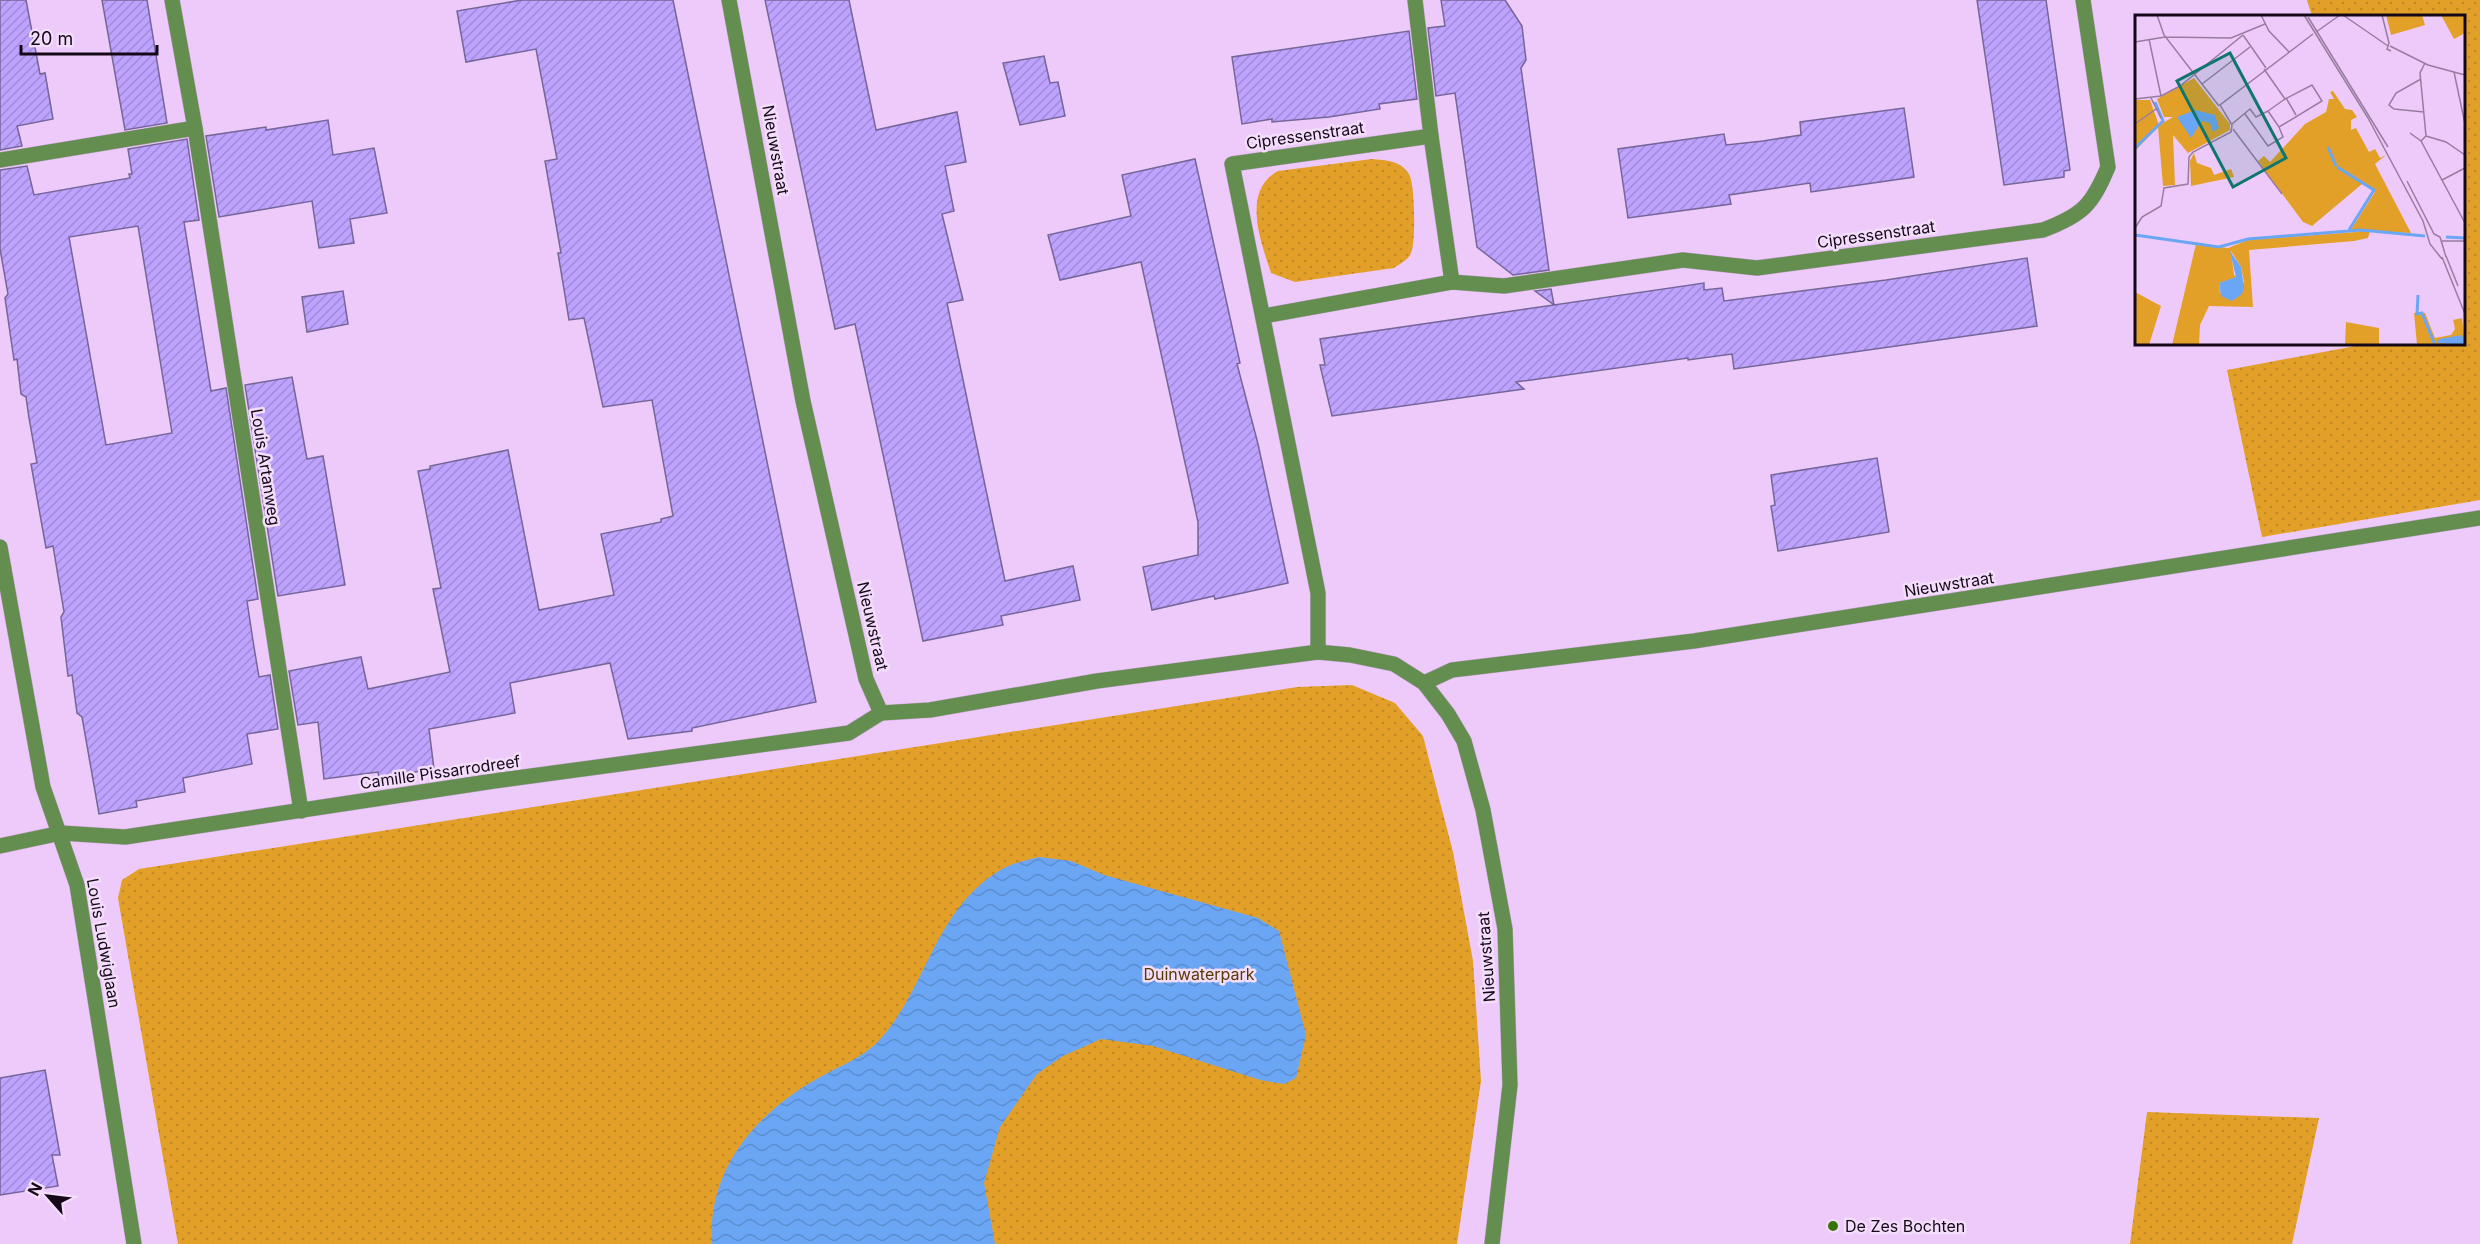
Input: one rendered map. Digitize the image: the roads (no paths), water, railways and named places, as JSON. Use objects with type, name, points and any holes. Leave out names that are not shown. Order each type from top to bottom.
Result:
[{"type":"street","name":"Louis Artanweg","points":[[172,0],[195,128],[301,811]]},
{"type":"street","name":"Nieuwstraat","points":[[729,0],[803,402],[866,679],[881,713],[930,710],[1097,681],[1318,652],[1350,655],[1394,664],[1424,683],[1448,714],[1464,741],[1483,810],[1505,929],[1510,1085],[1492,1244]]},
{"type":"street","points":[[1415,0],[1431,136],[1452,282]]},
{"type":"street","name":"Cipressenstraat","points":[[1264,316],[1452,282],[1504,286],[1683,260],[1757,268],[2043,230],[2065,222],[2088,206],[2099,189],[2108,167],[2083,0]]},
{"type":"street","points":[[0,160],[195,128]]},
{"type":"street","name":"Cipressenstraat","points":[[1318,652],[1318,592],[1232,164],[1431,136]]},
{"type":"street","name":"Nieuwstraat","points":[[1424,683],[1452,670],[1694,641],[2480,518]]},
{"type":"street","name":"Louis Ludwiglaan","points":[[0,547],[42,787],[61,833],[78,885],[134,1244]]},
{"type":"street","name":"Camille Pissarrodreef","points":[[0,846],[61,833],[125,837],[494,782],[849,733],[881,713]]},
{"type":"water","points":[[1039,857],[1071,861],[1104,875],[1258,918],[1279,931],[1306,1035],[1296,1078],[1284,1084],[1260,1080],[1153,1046],[1101,1039],[1063,1056],[1037,1074],[1000,1127],[984,1183],[995,1244],[712,1244],[712,1217],[717,1192],[726,1169],[754,1128],[793,1094],[860,1056],[876,1044],[899,1015],[935,946],[963,903],[981,884],[1004,868]]},
{"type":"place","name":"De Zes Bochten","points":[[1833,1226]]},
{"type":"park label","name":"Duinwaterpark","points":[[1199,974]]}]
